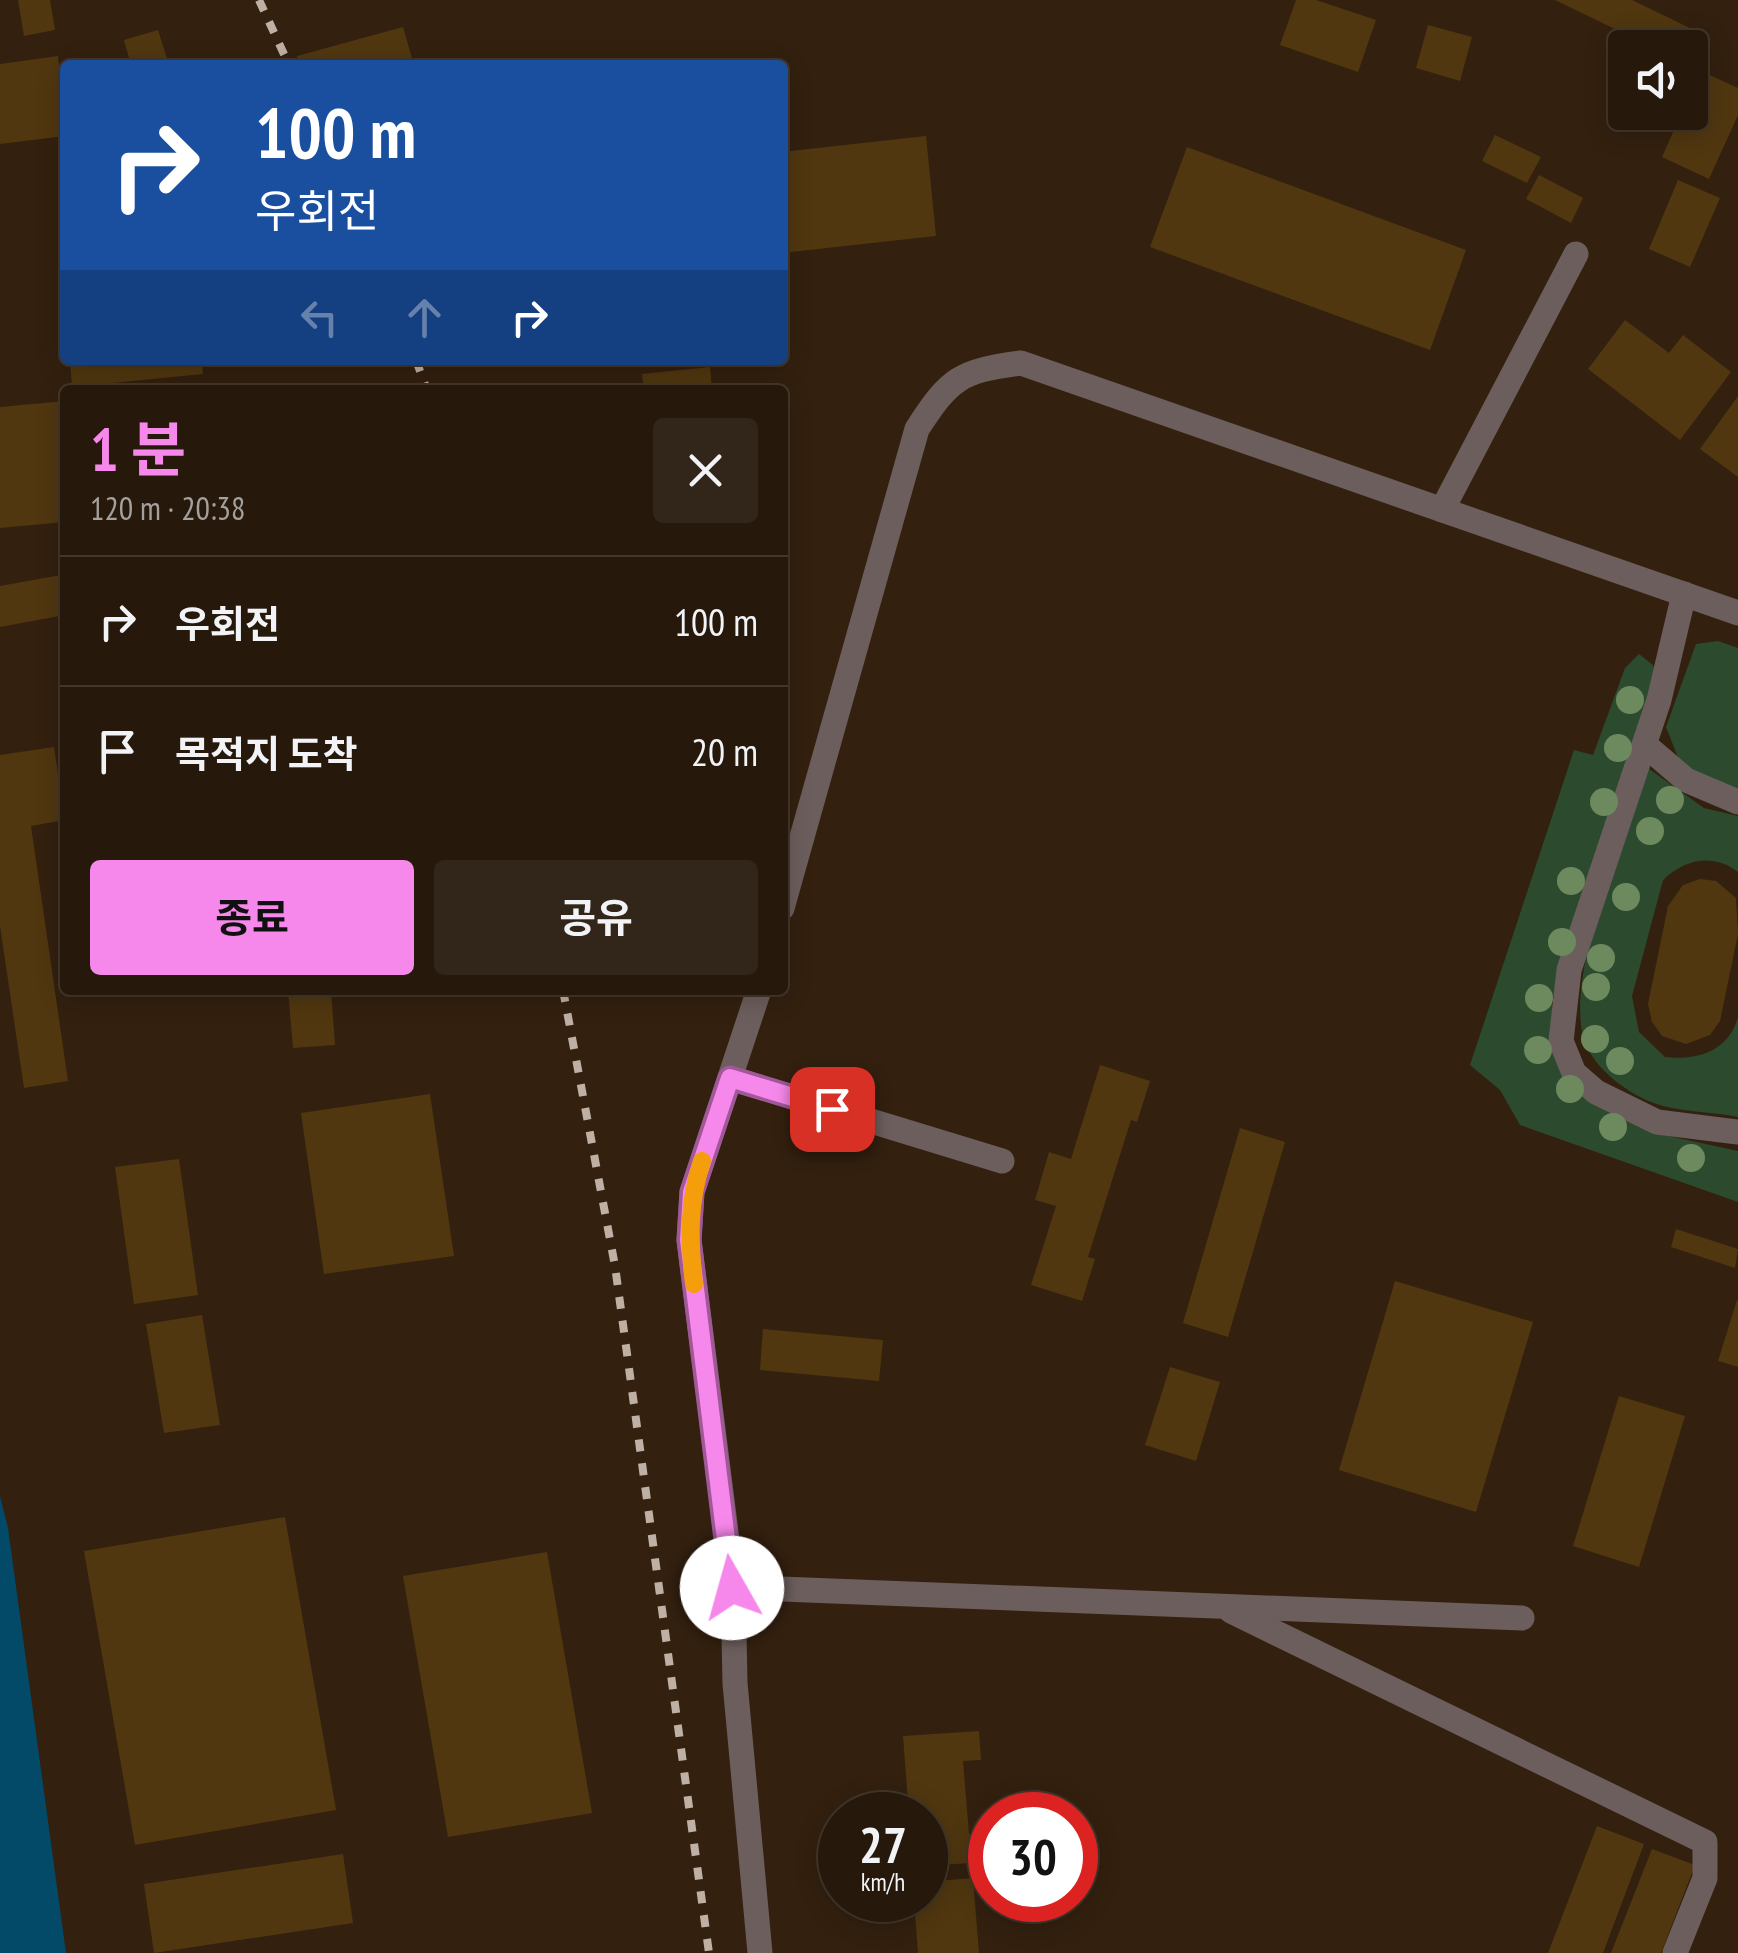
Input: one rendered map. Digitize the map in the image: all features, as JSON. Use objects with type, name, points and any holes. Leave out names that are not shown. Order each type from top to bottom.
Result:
[{"type":"street","points":[[1442,510],[1576,254]]},
{"type":"street","points":[[788,887],[917,429],[944,388],[980,369],[1021,363],[1738,613]]},
{"type":"street","points":[[1684,594],[1645,746],[1569,970],[1561,1040],[1574,1073],[1596,1092],[1657,1122],[1738,1132]]},
{"type":"street","points":[[1645,746],[1686,780],[1738,802]]},
{"type":"street","points":[[757,995],[692,1192],[689,1240],[732,1588],[735,1683],[760,1953]]},
{"type":"street","points":[[730,1078],[1002,1161]]},
{"type":"street","points":[[732,1588],[1522,1618]]},
{"type":"street","points":[[1222,1606],[1704,1842],[1705,1878],[1676,1953]]},
{"type":"green space","points":[[1718,641],[1738,648],[1738,792],[1681,765],[1666,727],[1696,644]]},
{"type":"green space","points":[[1639,654],[1653,665],[1657,681],[1557,978],[1552,1003],[1561,1060],[1664,1135],[1738,1151],[1738,1202],[1520,1125],[1500,1090],[1470,1065],[1574,750],[1593,755],[1625,668]]},
{"type":"green space","points":[[1645,766],[1704,808],[1738,816],[1738,872],[1719,862],[1699,861],[1680,867],[1663,880],[1632,996],[1639,1032],[1665,1057],[1689,1057],[1710,1051],[1727,1038],[1738,1017],[1738,1117],[1672,1108],[1624,1088],[1593,1057],[1582,1032],[1580,1004],[1591,936]]},
{"type":"water","points":[[0,1496],[8,1528],[66,1953],[0,1953]]},
{"type":"building","points":[[18,0],[50,0],[55,30],[24,36]]},
{"type":"building","points":[[1296,0],[1316,0],[1376,20],[1358,72],[1280,45]]},
{"type":"building","points":[[1555,0],[1632,0],[1692,29],[1692,30],[1617,30]]},
{"type":"building","points":[[1428,25],[1472,37],[1460,81],[1416,68]]},
{"type":"building","points":[[403,27],[413,60],[298,60],[297,56]]},
{"type":"building","points":[[158,30],[167,60],[130,60],[124,40]]},
{"type":"building","points":[[58,56],[60,137],[0,144],[0,64]]},
{"type":"building","points":[[1708,74],[1738,88],[1738,115],[1709,179],[1662,157],[1674,130],[1708,130]]},
{"type":"building","points":[[1495,135],[1541,157],[1527,183],[1482,161]]},
{"type":"building","points":[[926,136],[936,236],[788,252],[788,151]]},
{"type":"building","points":[[1187,147],[1466,250],[1430,350],[1150,247]]},
{"type":"building","points":[[1539,175],[1583,198],[1571,223],[1526,199]]},
{"type":"building","points":[[1678,180],[1720,198],[1690,267],[1649,249]]},
{"type":"building","points":[[1625,320],[1669,353],[1683,335],[1731,372],[1680,440],[1588,369]]},
{"type":"building","points":[[70,365],[202,365],[203,374],[72,385]]},
{"type":"building","points":[[710,367],[712,385],[643,385],[642,374]]},
{"type":"building","points":[[1738,396],[1738,477],[1700,449]]},
{"type":"building","points":[[60,401],[60,522],[0,528],[0,407]]},
{"type":"building","points":[[60,575],[60,616],[0,627],[0,586]]},
{"type":"building","points":[[54,747],[60,787],[60,821],[31,826],[68,1081],[24,1088],[0,926],[0,755]]},
{"type":"building","points":[[1700,879],[1716,881],[1736,898],[1738,934],[1720,1021],[1710,1035],[1686,1044],[1662,1036],[1652,1022],[1648,1004],[1668,906],[1683,885]]},
{"type":"building","points":[[288,995],[331,995],[335,1045],[293,1048]]},
{"type":"building","points":[[1100,1065],[1150,1081],[1137,1122],[1131,1120],[1088,1257],[1095,1259],[1082,1301],[1031,1285],[1056,1206],[1035,1200],[1049,1152],[1071,1159]]},
{"type":"building","points":[[430,1094],[454,1256],[324,1274],[301,1113]]},
{"type":"building","points":[[1240,1128],[1285,1142],[1228,1337],[1183,1323]]},
{"type":"building","points":[[179,1159],[198,1295],[134,1304],[115,1167]]},
{"type":"building","points":[[1676,1229],[1738,1249],[1735,1268],[1671,1247]]},
{"type":"building","points":[[1395,1281],[1533,1322],[1476,1512],[1339,1470]]},
{"type":"building","points":[[1738,1300],[1738,1367],[1718,1361]]},
{"type":"building","points":[[202,1315],[220,1425],[164,1433],[146,1324]]},
{"type":"building","points":[[763,1329],[883,1340],[879,1381],[760,1370]]},
{"type":"building","points":[[1170,1367],[1220,1382],[1196,1461],[1145,1445]]},
{"type":"building","points":[[1619,1396],[1685,1416],[1639,1567],[1573,1546]]},
{"type":"building","points":[[285,1517],[336,1810],[135,1845],[84,1551]]},
{"type":"building","points":[[547,1552],[592,1813],[448,1837],[403,1576]]},
{"type":"building","points":[[979,1731],[981,1760],[963,1761],[968,1863],[948,1864],[948,1792],[907,1792],[903,1736]]},
{"type":"building","points":[[1597,1826],[1644,1844],[1603,1953],[1548,1953]]},
{"type":"building","points":[[1652,1849],[1695,1865],[1661,1953],[1611,1953]]},
{"type":"building","points":[[343,1854],[353,1923],[154,1953],[144,1884]]},
{"type":"building","points":[[968,1878],[968,1922],[977,1922],[979,1953],[918,1953],[916,1922],[948,1922],[948,1880]]},
{"type":"railway","points":[[259,0],[287,60]]},
{"type":"railway","points":[[418,365],[425,385]]},
{"type":"railway","points":[[564,995],[615,1266],[709,1953]]},
{"type":"slow traffic","points":[[694,1284],[689,1240],[692,1192],[702,1161]]},
{"type":"route","points":[[732,1588],[689,1240],[692,1192],[730,1078],[832,1109]]}]
